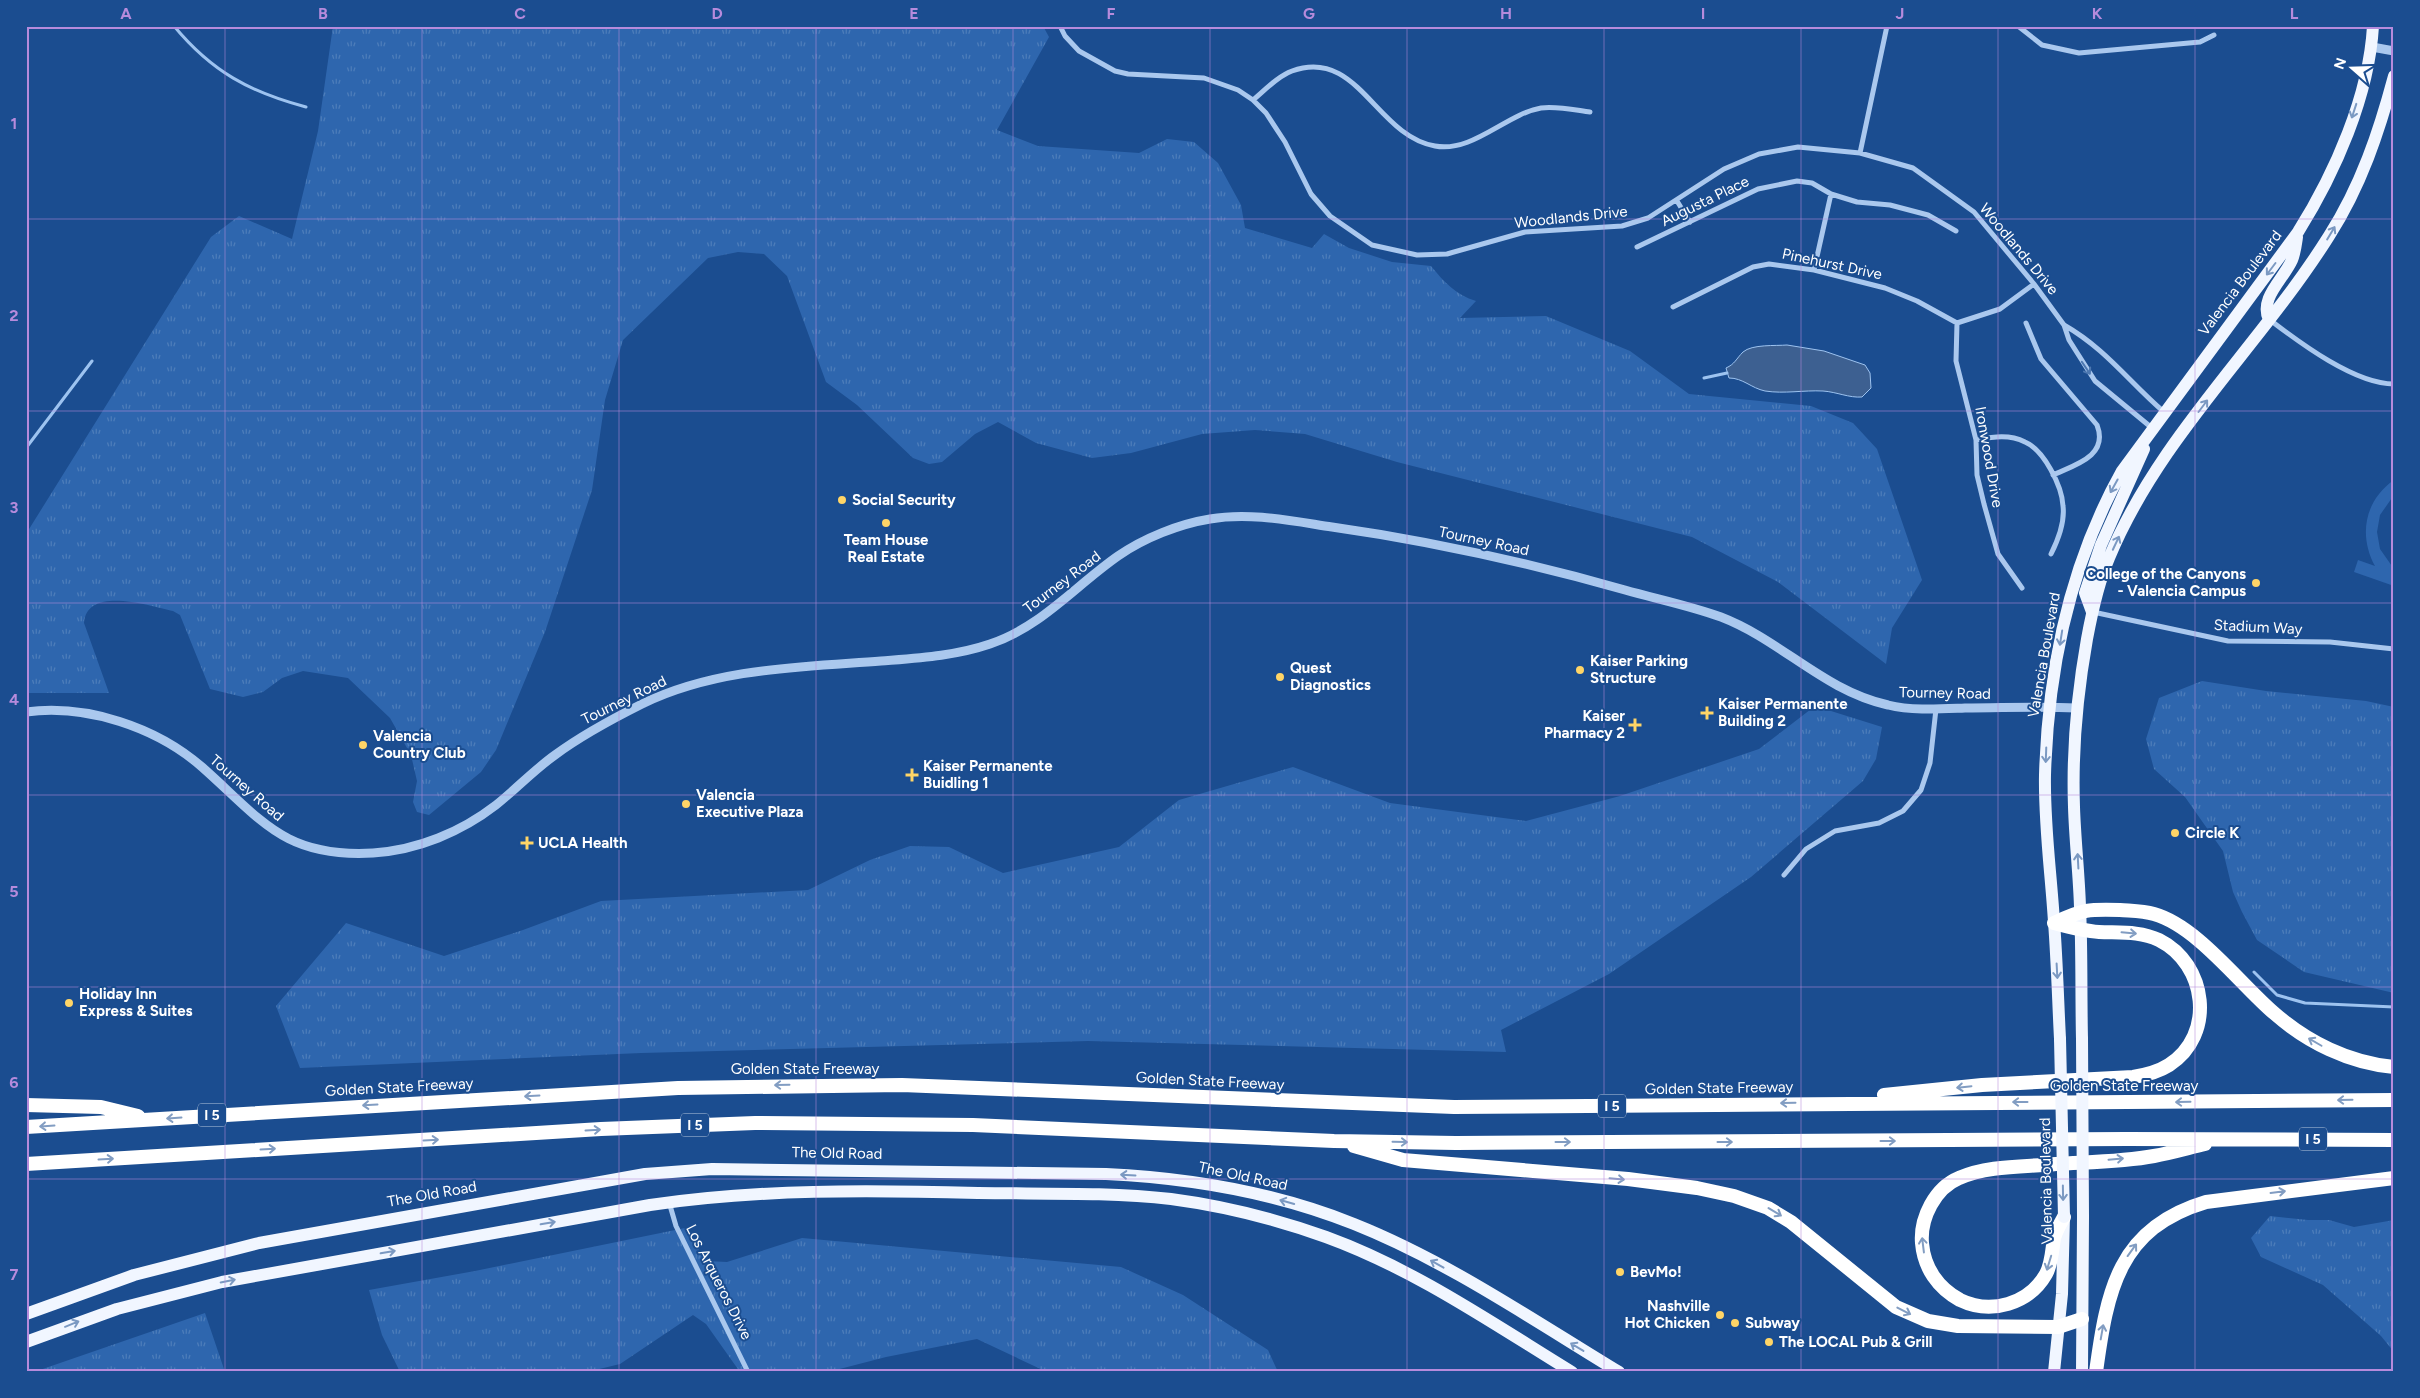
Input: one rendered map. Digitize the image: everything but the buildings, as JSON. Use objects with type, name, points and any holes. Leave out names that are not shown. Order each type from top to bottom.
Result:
[{"type":"highway","points":[[2054,923],[2080,910],[2142,911],[2174,922],[2191,934],[2274,1014],[2301,1034],[2324,1047],[2352,1059],[2394,1067]]},
{"type":"highway","points":[[1809,1103],[1982,1085],[2133,1077],[2152,1074],[2170,1065],[2186,1049],[2198,1026],[2200,1004],[2197,982],[2191,967],[2177,952],[2158,940],[2130,933],[2081,930],[2054,923]]},
{"type":"highway","name":"Golden State Freeway","points":[[26,1127],[678,1088],[811,1085],[1039,1090],[1409,1106],[1521,1107],[1809,1103],[2394,1100]]},
{"type":"highway","name":"I 5","points":[[26,1105],[101,1107],[148,1119]]},
{"type":"highway","name":"I 5","points":[[26,1164],[601,1129],[755,1123],[973,1125],[1334,1141],[1726,1142],[2232,1138],[2394,1140]]},
{"type":"highway","points":[[2064,1217],[2055,1236],[2051,1262],[2046,1274],[2028,1294],[2016,1302],[2000,1306],[1988,1307],[1963,1301],[1942,1287],[1927,1264],[1922,1249],[1923,1224],[1934,1199],[1957,1178],[1986,1170],[2152,1156],[2232,1138]]},
{"type":"highway","points":[[1334,1141],[1403,1160],[1628,1180],[1698,1188],[1734,1196],[1768,1208],[1791,1222],[1896,1307],[1914,1317],[1958,1326],[2058,1327],[2082,1319]]},
{"type":"highway","name":"I 5","points":[[26,1172],[58,1162]]},
{"type":"highway","points":[[2096,1372],[2104,1318],[2118,1274],[2138,1242],[2167,1217],[2184,1208],[2206,1202],[2394,1178]]},
{"type":"main road","name":"Valencia Boulevard","points":[[2054,1372],[2062,1294],[2064,1217],[2060,1039],[2054,923],[2047,843],[2046,785],[2050,707],[2065,616],[2082,559],[2109,495],[2122,471],[2298,232],[2331,174],[2358,100],[2372,47],[2373,26]]},
{"type":"main road","points":[[2082,1372],[2081,930],[2074,807],[2076,708],[2092,612],[2108,560],[2145,487],[2176,442],[2269,320],[2330,235],[2357,186],[2375,143],[2394,76]]},
{"type":"main road","points":[[2269,320],[2265,312],[2266,303],[2292,260],[2298,232]]},
{"type":"main road","points":[[2092,612],[2086,593],[2090,578],[2101,545],[2130,484],[2152,428]]},
{"type":"main road","name":"The Old Road","points":[[26,1314],[134,1275],[259,1243],[645,1174],[722,1169],[1106,1174],[1146,1176],[1226,1186],[1312,1209],[1354,1224],[1444,1268],[1619,1372]]},
{"type":"main road","points":[[26,1342],[117,1309],[222,1282],[668,1202],[785,1192],[1137,1196],[1208,1205],[1298,1227],[1379,1259],[1430,1286],[1572,1372]]},
{"type":"street","name":"Woodlands Drive","points":[[1060,26],[1064,36],[1079,51],[1114,71],[1128,74],[1204,78],[1238,90],[1253,100],[1266,113],[1285,142],[1311,194],[1330,216],[1372,245],[1417,255],[1447,254],[1525,232],[1622,226],[1648,218],[1724,169],[1759,154],[1798,147],[1860,154],[1913,168],[1974,212],[2034,284],[2064,325],[2069,340],[2095,381],[2152,428]]},
{"type":"street","points":[[1763,26],[1776,26]]},
{"type":"street","points":[[1860,154],[1887,26]]},
{"type":"street","points":[[2018,26],[2042,45],[2079,53],[2200,42],[2214,35]]},
{"type":"street","points":[[2372,47],[2394,52]]},
{"type":"street","points":[[1253,100],[1275,81],[1291,71],[1310,66],[1328,68],[1361,88],[1401,132],[1436,147],[1472,141],[1540,108],[1590,112]]},
{"type":"street","name":"Augusta Place","points":[[1637,247],[1758,189],[1797,181],[1812,183],[1831,194],[1857,202],[1890,205],[1928,215],[1956,231]]},
{"type":"street","points":[[1814,270],[1831,194]]},
{"type":"street","points":[[1677,201],[1690,222]]},
{"type":"street","name":"Pinehurst Drive","points":[[1673,307],[1753,267],[1769,264],[1814,270],[1886,288],[1917,301],[1957,323]]},
{"type":"street","points":[[1957,323],[2000,309],[2034,284]]},
{"type":"street","points":[[2269,320],[2338,365],[2370,380],[2394,384]]},
{"type":"street","name":"Ironwood Drive","points":[[1957,323],[1956,361],[1976,440],[1977,475],[1998,554],[2022,588]]},
{"type":"street","points":[[2026,323],[2041,359],[2100,431],[2099,445],[2092,455],[2053,475]]},
{"type":"street","name":"Woodlands Drive","points":[[2064,325],[2099,348],[2148,399],[2164,412]]},
{"type":"street","points":[[1976,440],[2002,436],[2023,441],[2043,455],[2053,475],[2064,506],[2060,529],[2051,554]]},
{"type":"street","name":"Tourney Road","points":[[26,712],[42,710],[74,712],[102,717],[147,732],[184,753],[200,765],[262,823],[276,833],[301,844],[332,852],[353,853],[404,849],[427,843],[478,817],[551,757],[580,737],[647,702],[683,688],[757,672],[926,658],[964,652],[990,644],[1048,614],[1120,555],[1148,540],[1208,519],[1239,516],[1360,531],[1466,550],[1599,583],[1722,618],[1762,637],[1829,683],[1855,695],[1891,706],[1936,709],[2076,708]]},
{"type":"street","name":"Stadium Way","points":[[2092,612],[2228,641],[2338,642],[2394,648]]},
{"type":"street","points":[[1784,875],[1806,848],[1835,831],[1879,823],[1903,811],[1921,790],[1930,762],[1936,709]]},
{"type":"street","name":"Los Arqueros Drive","points":[[668,1202],[676,1226],[748,1372]]},
{"type":"green space","name":"Valencia Country Club","points":[[333,26],[1043,26],[1049,37],[997,130],[1038,146],[1139,153],[1167,139],[1194,142],[1218,163],[1241,205],[1245,228],[1312,248],[1324,234],[1349,248],[1392,262],[1431,266],[1451,287],[1462,295],[1476,301],[1460,318],[1546,316],[1630,351],[1689,394],[1811,406],[1853,423],[1877,449],[1922,580],[1892,628],[1886,664],[1778,582],[1692,537],[1397,462],[1305,434],[1255,430],[1202,434],[1131,453],[1092,458],[1036,443],[998,422],[975,434],[942,462],[929,464],[913,458],[857,405],[826,382],[787,276],[764,254],[738,252],[708,258],[623,340],[605,400],[592,490],[545,632],[496,750],[481,772],[429,815],[417,812],[413,802],[417,781],[411,755],[390,718],[348,678],[303,671],[282,678],[263,692],[243,697],[210,689],[180,615],[173,611],[121,601],[107,601],[96,604],[88,611],[84,623],[109,693],[26,693],[26,534],[211,237],[239,216],[292,239],[318,131]]},
{"type":"green space","points":[[2394,480],[2394,495],[2380,515],[2377,532],[2380,549],[2394,569],[2394,586],[2354,572],[2358,560],[2375,566],[2367,542],[2367,519],[2376,498]]},
{"type":"green space","points":[[2202,681],[2266,691],[2366,701],[2394,707],[2394,993],[2304,972],[2257,940],[2233,892],[2223,851],[2185,797],[2154,769],[2146,739],[2159,698]]},
{"type":"green space","points":[[1815,706],[1882,727],[1876,759],[1863,781],[1751,877],[1609,974],[1501,1030],[1506,1052],[1088,1041],[641,1053],[300,1068],[276,1006],[346,923],[444,956],[523,930],[601,901],[808,890],[870,860],[910,846],[949,847],[1003,873],[1119,847],[1179,800],[1293,767],[1390,803],[1526,821],[1620,796],[1759,749]]},
{"type":"green space","points":[[2270,1216],[2329,1220],[2354,1227],[2394,1220],[2394,1352],[2381,1336],[2323,1285],[2261,1257],[2251,1238]]},
{"type":"green space","points":[[685,1228],[706,1261],[727,1262],[802,1238],[1121,1267],[1183,1295],[1268,1350],[1278,1372],[1047,1372],[977,1339],[886,1357],[828,1372],[740,1372],[706,1324],[693,1315],[620,1364],[587,1372],[400,1372],[382,1335],[369,1290],[475,1271]]},
{"type":"green space","points":[[205,1313],[225,1372],[34,1372]]},
{"type":"shaded area","points":[[1787,345],[1824,351],[1865,365],[1870,373],[1871,388],[1862,397],[1852,397],[1823,391],[1772,392],[1760,390],[1734,378],[1729,378],[1726,368],[1747,349]]},
{"type":"waterway","points":[[174,26],[203,56],[233,78],[267,94],[306,107]]},
{"type":"waterway","points":[[26,448],[92,361]]},
{"type":"waterway","points":[[1704,378],[1727,373]]},
{"type":"waterway","points":[[2254,972],[2277,995],[2305,1003],[2394,1007]]},
{"type":"place","name":"Social Security","points":[[842,500]]},
{"type":"place","name":"Team House Real Estate","points":[[886,523]]},
{"type":"place","name":"College of the Canyons - Valencia Campus","points":[[2256,583]]},
{"type":"place","name":"Kaiser Parking Structure","points":[[1580,670]]},
{"type":"place","name":"Quest Diagnostics","points":[[1280,677]]},
{"type":"place","name":"Kaiser Permanente Building 2","points":[[1707,713]]},
{"type":"place","name":"Kaiser Pharmacy 2","points":[[1635,725]]},
{"type":"place","name":"Valencia Country Club","points":[[363,745]]},
{"type":"place","name":"Kaiser Permanente Buidling 1","points":[[912,775]]},
{"type":"place","name":"Valencia Executive Plaza","points":[[686,804]]},
{"type":"place","name":"Circle K","points":[[2175,833]]},
{"type":"place","name":"UCLA Health","points":[[527,843]]},
{"type":"place","name":"Holiday Inn Express & Suites","points":[[69,1003]]},
{"type":"place","name":"BevMo!","points":[[1620,1272]]},
{"type":"place","name":"Nashville Hot Chicken","points":[[1720,1315]]},
{"type":"place","name":"Subway","points":[[1735,1323]]},
{"type":"place","name":"The LOCAL Pub & Grill","points":[[1769,1342]]}]
